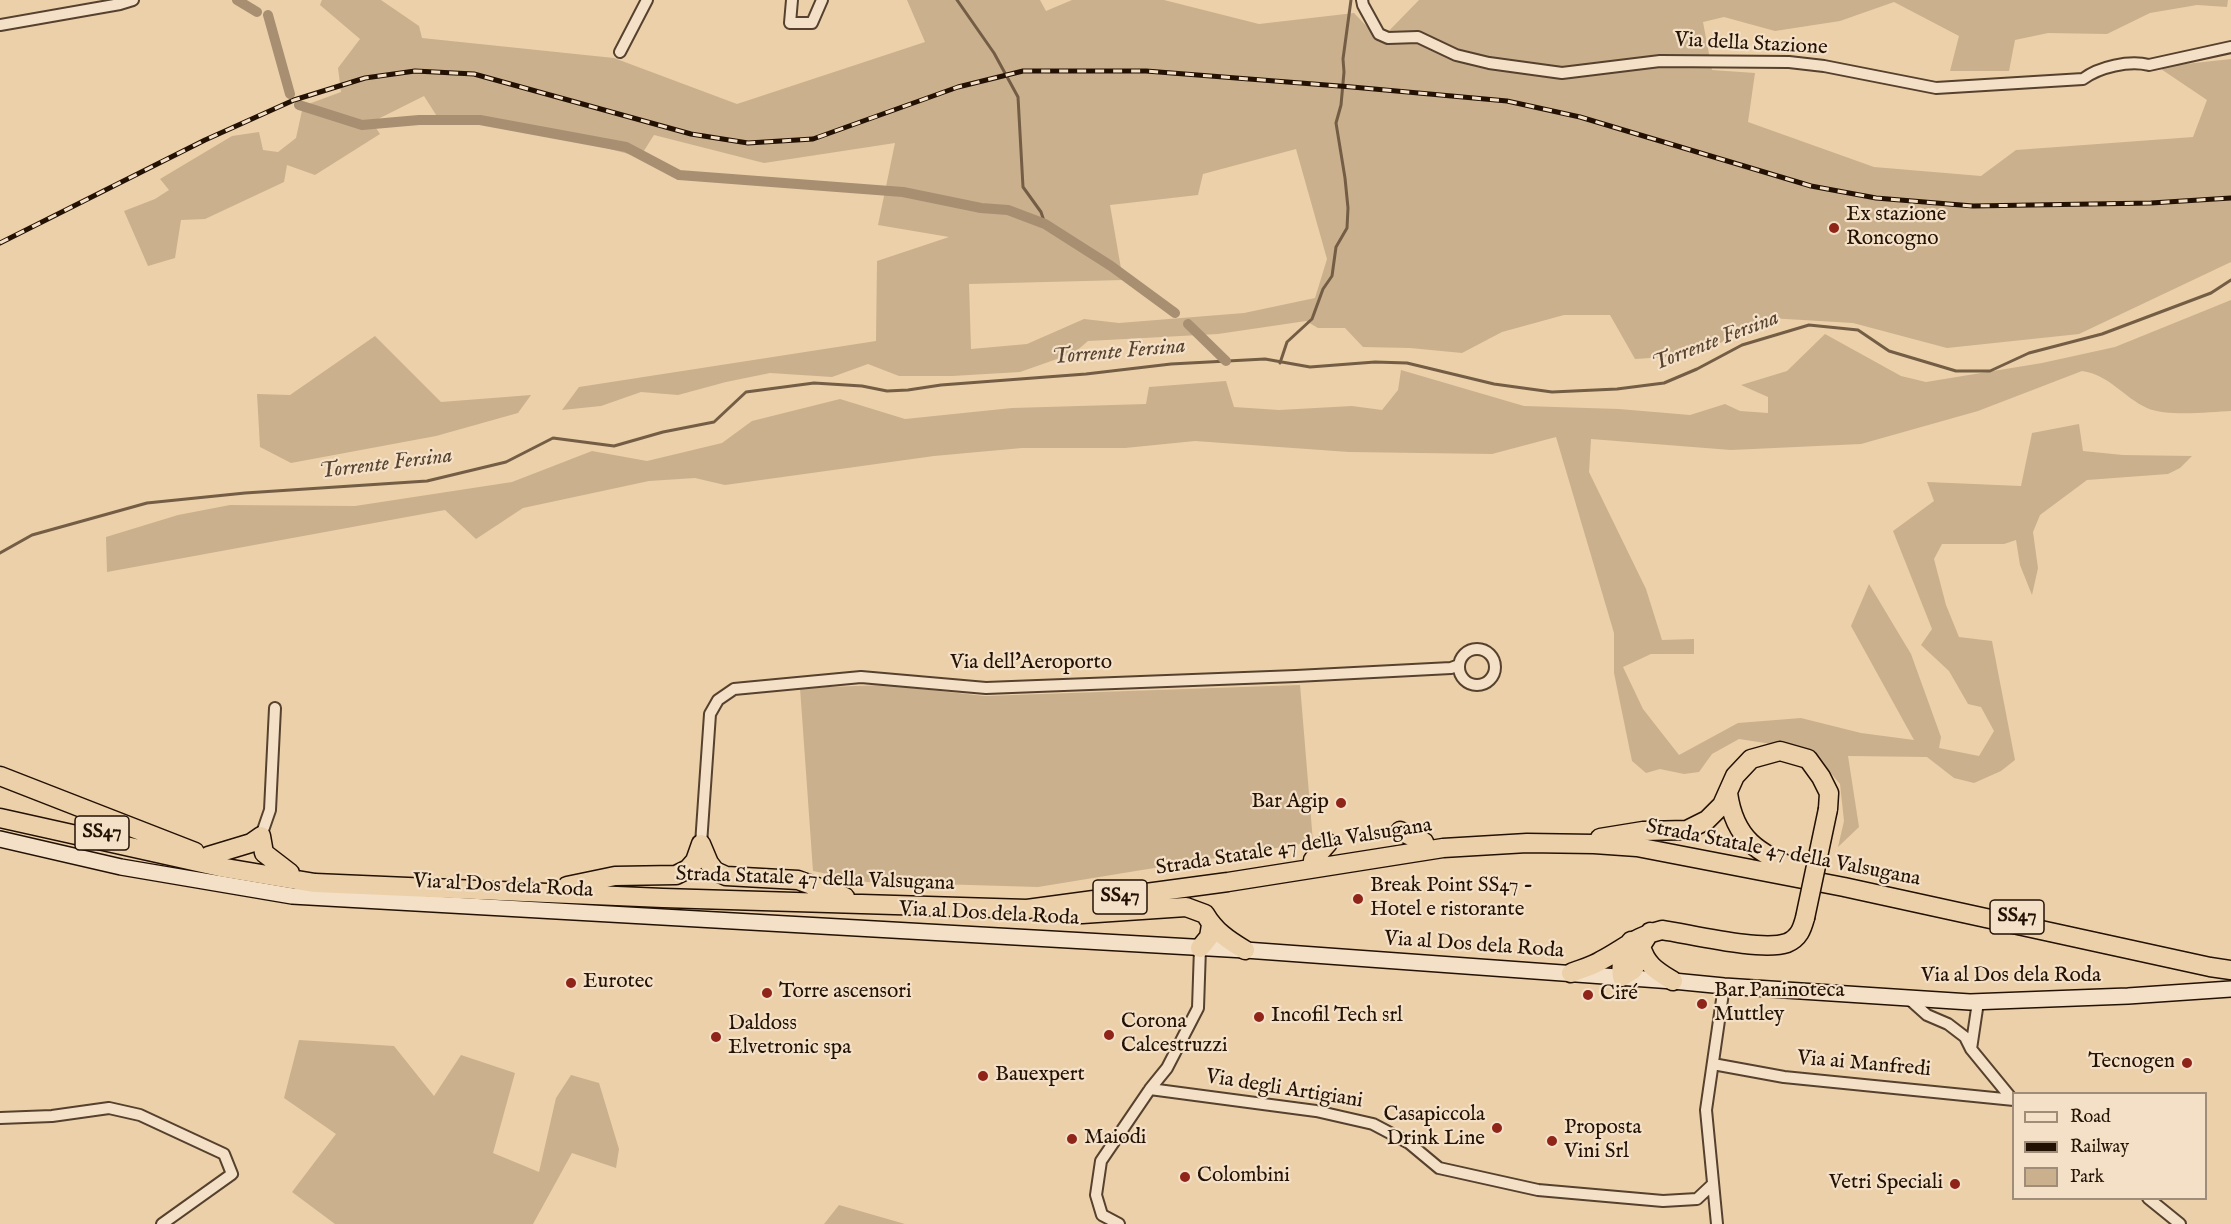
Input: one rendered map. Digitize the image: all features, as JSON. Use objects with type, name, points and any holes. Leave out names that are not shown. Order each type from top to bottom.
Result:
[{"type":"highway","points":[[1571,974],[1662,930],[1762,946],[1787,942],[1801,933],[1828,808],[1829,792],[1808,759],[1780,751],[1751,759],[1736,776],[1722,805],[1707,820],[1687,830],[1643,831],[1595,838]]},
{"type":"highway","points":[[0,776],[206,856],[251,843],[261,836],[264,853],[290,873]]},
{"type":"highway","points":[[1728,793],[1731,814],[1742,834],[1767,855],[1802,872]]},
{"type":"highway","name":"Strada Statale 47 della Valsugana","points":[[0,811],[290,873],[965,901],[1076,897],[1424,842],[1529,837],[1595,838],[1802,872],[2231,961]]},
{"type":"highway","name":"Strada Statale 47 della Valsugana","points":[[0,818],[220,867],[315,884],[1027,909],[1228,882],[1443,848],[1527,843],[1594,844],[1637,847],[1844,887],[2231,970]]},
{"type":"highway","points":[[0,829],[27,833],[62,831]]},
{"type":"highway","points":[[1400,831],[1424,842]]},
{"type":"highway","points":[[1313,860],[1328,843]]},
{"type":"highway","points":[[567,886],[615,876],[676,875],[695,861],[701,844]]},
{"type":"highway","points":[[701,844],[715,871],[726,876],[798,880],[845,897]]},
{"type":"highway","points":[[1027,909],[1082,914],[1186,907],[1205,914],[1211,925],[1224,937],[1245,950]]},
{"type":"highway","points":[[1200,948],[1209,938],[1211,925]]},
{"type":"highway","points":[[1622,977],[1633,970],[1639,959],[1641,939]]},
{"type":"highway","points":[[1641,939],[1645,958],[1654,969],[1673,981]]},
{"type":"main road","name":"Via al Dos dela Roda","points":[[0,839],[194,880],[291,896],[1245,950],[1724,986],[1978,1002],[2231,989]]},
{"type":"street","points":[[0,25],[134,0]]},
{"type":"street","points":[[620,51],[646,0]]},
{"type":"street","points":[[792,0],[790,23],[812,23],[822,0]]},
{"type":"street","name":"Via della Stazione","points":[[1362,0],[1379,34],[1388,38],[1418,37],[1456,55],[1489,63],[1562,73],[1660,61],[1790,62],[1824,66],[1936,88],[2083,79],[2102,70],[2135,62],[2148,65],[2231,47]]},
{"type":"street","name":"Via dell'Aeroporto","points":[[701,844],[710,714],[718,700],[734,689],[861,677],[986,688],[1296,676],[1451,668],[1459,665]]},
{"type":"street","points":[[261,836],[270,810],[275,708]]},
{"type":"street","points":[[1119,1224],[1102,1215],[1096,1195],[1101,1161],[1167,1068],[1198,1008],[1200,948]]},
{"type":"street","points":[[1717,1224],[1706,1110],[1724,986]]},
{"type":"street","name":"Via ai Manfredi","points":[[1908,998],[1927,1015],[1948,1024],[1965,1037],[1971,1049],[2012,1098]]},
{"type":"street","points":[[1971,1049],[1978,1002]]},
{"type":"street","name":"Via ai Manfredi","points":[[1713,1064],[1784,1077],[2012,1099]]},
{"type":"street","name":"Via degli Artigiani","points":[[1150,1089],[1316,1111],[1373,1124],[1409,1143],[1439,1168],[1538,1190],[1663,1201],[1697,1199],[1713,1184]]},
{"type":"street","points":[[0,1118],[52,1116],[109,1108],[140,1115],[224,1154],[232,1174],[162,1224]]},
{"type":"street","points":[[2150,1200],[2180,1224]]},
{"type":"green space","points":[[322,0],[381,0],[419,26],[422,38],[614,58],[737,104],[925,42],[907,0],[1040,0],[1046,11],[1072,0],[1164,0],[1259,24],[1354,13],[1380,40],[1419,0],[2228,0],[2227,7],[2197,5],[2150,13],[2107,34],[2048,33],[2015,40],[2009,71],[1950,71],[1959,36],[1894,2],[1840,21],[1775,31],[1724,17],[1703,22],[1712,70],[1755,73],[1748,122],[1874,167],[1981,176],[2016,150],[2193,137],[2207,100],[2158,67],[2231,59],[2231,262],[2079,334],[1947,348],[1853,323],[1769,318],[1697,355],[1635,359],[1610,315],[1564,315],[1502,332],[1462,353],[1410,348],[1363,347],[1345,328],[1318,328],[1306,321],[1218,334],[1088,341],[1074,353],[1020,372],[899,376],[868,364],[832,377],[770,373],[678,395],[641,392],[601,406],[562,410],[579,387],[876,341],[877,261],[949,237],[878,225],[895,143],[764,163],[654,135],[640,157],[488,117],[438,118],[424,96],[372,122],[380,134],[315,175],[287,165],[284,182],[205,219],[181,220],[175,258],[148,266],[124,211],[155,199],[169,190],[160,179],[232,136],[259,132],[263,150],[278,152],[296,138],[303,106],[341,92],[338,68],[360,39],[320,5]],"holes":[[[1296,149],[1327,259],[1315,298],[1244,313],[1119,323],[1084,319],[1027,344],[971,349],[969,284],[1123,280],[1110,205],[1198,195],[1203,174]]]},
{"type":"green space","points":[[2231,300],[2231,411],[2188,413],[2155,411],[2138,403],[2101,377],[2082,371],[1978,411],[1861,444],[1731,450],[1591,439],[1589,472],[1646,589],[1662,640],[1694,639],[1694,654],[1651,654],[1623,667],[1643,709],[1679,755],[1738,723],[1801,718],[1861,733],[1914,740],[1851,626],[1869,584],[1911,654],[1941,737],[1939,748],[1979,756],[1994,731],[1981,707],[1968,704],[1949,671],[1921,645],[1932,629],[1893,531],[1934,501],[1927,482],[2021,486],[2032,433],[2079,424],[2083,451],[2123,455],[2192,456],[2180,468],[2168,474],[2087,480],[2040,515],[2033,532],[2038,568],[2032,595],[2020,565],[2016,540],[2004,544],[1942,544],[1934,559],[1946,605],[1959,637],[1992,641],[2015,760],[2001,771],[1974,783],[1954,778],[1927,757],[1848,756],[1859,827],[1838,847],[1844,821],[1840,784],[1811,750],[1739,739],[1712,754],[1699,772],[1684,774],[1660,769],[1646,773],[1632,761],[1614,673],[1614,633],[1556,437],[1492,454],[1349,452],[1195,441],[1125,448],[1022,448],[934,456],[725,485],[695,478],[649,481],[523,508],[476,539],[445,510],[107,572],[106,537],[178,515],[230,505],[355,506],[512,482],[592,451],[647,461],[722,443],[752,421],[840,399],[905,419],[1012,408],[1146,404],[1149,387],[1226,381],[1234,407],[1279,410],[1352,406],[1382,410],[1398,390],[1401,370],[1524,406],[1619,409],[1690,415],[1725,404],[1740,411],[1768,413],[1768,397],[1741,385],[1787,371],[1825,334],[1901,376],[1926,382],[2042,363],[2115,347]]},
{"type":"green space","points":[[375,336],[441,402],[531,395],[518,413],[436,436],[291,463],[260,447],[257,394],[290,395]]},
{"type":"green space","points":[[884,685],[985,696],[1300,685],[1313,842],[1038,887],[867,882],[813,871],[800,688]]},
{"type":"green space","points":[[299,1040],[394,1046],[434,1096],[461,1055],[515,1073],[493,1153],[539,1172],[556,1098],[571,1075],[599,1083],[619,1149],[616,1168],[572,1153],[533,1224],[335,1224],[292,1192],[336,1134],[284,1098]]},
{"type":"green space","points":[[839,1205],[905,1224],[824,1224]]},
{"type":"waterway","points":[[237,0],[257,12]]},
{"type":"waterway","points":[[957,0],[994,53],[1018,97],[1023,187],[1041,212],[1045,224]]},
{"type":"waterway","points":[[1280,363],[1287,342],[1312,319],[1323,289],[1332,276],[1336,247],[1347,228],[1345,178],[1336,123],[1341,105],[1343,59],[1351,0]]},
{"type":"waterway","points":[[268,15],[290,94]]},
{"type":"waterway","points":[[299,105],[362,125],[419,120],[480,120],[626,147],[679,175],[903,192],[981,208],[1008,210],[1045,224],[1111,266],[1175,313]]},
{"type":"waterway","name":"Torrente Fersina","points":[[0,553],[32,535],[147,503],[245,493],[427,481],[506,462],[553,438],[614,446],[663,432],[714,422],[746,392],[814,383],[862,386],[887,391],[908,390],[1171,364],[1265,359],[1310,367],[1375,362],[1407,363],[1494,384],[1552,392],[1617,389],[1664,383],[1697,369],[1742,345],[1809,325],[1858,330],[1889,351],[1956,371],[1990,371],[2029,353],[2102,334],[2211,293],[2231,280]]},
{"type":"waterway","points":[[1188,324],[1226,361]]},
{"type":"railway","points":[[0,243],[205,140],[294,100],[365,78],[415,71],[474,74],[691,134],[748,143],[813,139],[958,87],[1023,71],[1146,71],[1507,101],[1580,117],[1811,186],[1876,198],[1973,206],[2151,203],[2231,198]]},
{"type":"place","name":"Ex stazione Roncogno","points":[[1834,228]]},
{"type":"place","name":"Bar Agip","points":[[1341,803]]},
{"type":"place","name":"Break Point SS47 - Hotel e ristorante","points":[[1358,899]]},
{"type":"place","name":"Eurotec","points":[[571,983]]},
{"type":"place","name":"Torre ascensori","points":[[767,993]]},
{"type":"place","name":"Ciré","points":[[1588,995]]},
{"type":"place","name":"Bar Paninoteca Muttley","points":[[1702,1004]]},
{"type":"place","name":"Incofil Tech srl","points":[[1259,1017]]},
{"type":"place","name":"Corona Calcestruzzi","points":[[1109,1035]]},
{"type":"place","name":"Daldoss Elvetronic spa","points":[[716,1037]]},
{"type":"place","name":"Tecnogen","points":[[2187,1063]]},
{"type":"place","name":"Bauexpert","points":[[983,1076]]},
{"type":"place","name":"Casapiccola Drink Line","points":[[1497,1128]]},
{"type":"place","name":"Maiodi","points":[[1072,1139]]},
{"type":"place","name":"Proposta Vini Srl","points":[[1552,1141]]},
{"type":"place","name":"Colombini","points":[[1185,1177]]},
{"type":"place","name":"Vetri Speciali","points":[[1955,1184]]}]
